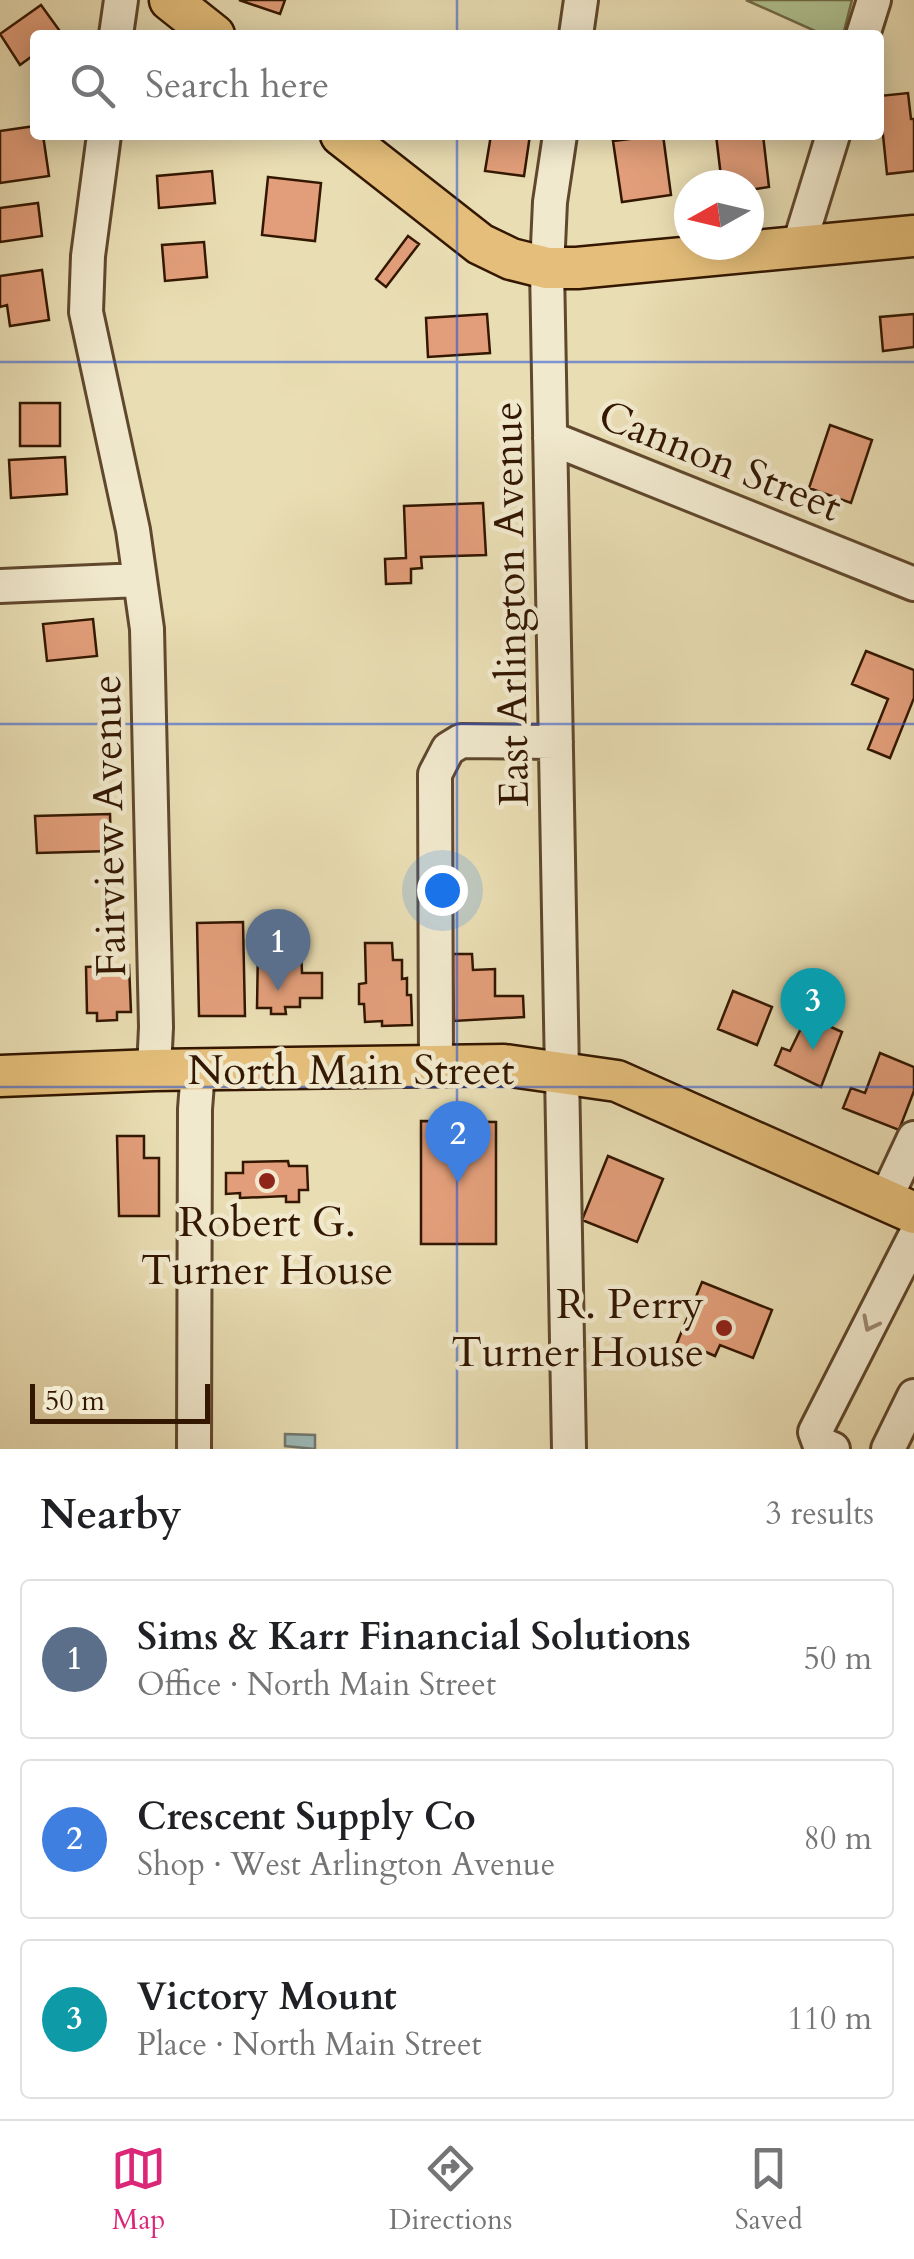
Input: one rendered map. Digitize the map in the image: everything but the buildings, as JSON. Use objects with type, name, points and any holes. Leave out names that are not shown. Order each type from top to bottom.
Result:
[{"type":"main road","points":[[170,0],[208,30]]},
{"type":"main road","points":[[347,140],[480,244],[510,259],[547,268],[914,236]]},
{"type":"main road","name":"North Main Street","points":[[0,1076],[436,1064],[504,1065],[617,1080],[900,1206]]},
{"type":"street","points":[[117,30],[121,0]]},
{"type":"street","points":[[577,30],[581,0]]},
{"type":"street","points":[[865,30],[874,0]]},
{"type":"street","name":"Fairview Avenue","points":[[103,140],[88,256],[86,312],[133,530],[147,629],[154,1070]]},
{"type":"street","name":"East Arlington Avenue","points":[[559,140],[550,202],[547,268],[569,1449]]},
{"type":"street","points":[[799,246],[831,140]]},
{"type":"street","name":"Cannon Street","points":[[550,438],[914,584]]},
{"type":"street","points":[[0,586],[140,580]]},
{"type":"street","points":[[436,1064],[435,774],[448,749],[461,741],[556,742]]},
{"type":"street","points":[[194,1449],[198,1070]]},
{"type":"street","points":[[900,1206],[914,1138]]},
{"type":"street","points":[[833,1449],[819,1443],[815,1432],[906,1276],[914,1238]]},
{"type":"street","points":[[899,1442],[914,1396]]},
{"type":"green space","points":[[746,0],[852,0],[844,30],[813,30]]},
{"type":"water","points":[[285,1434],[315,1435],[315,1449],[285,1446]]},
{"type":"place","name":"Sims & Karr Financial Solutions","points":[[278,991]]},
{"type":"place","name":"Victory Mount","points":[[813,1050]]},
{"type":"place","name":"Robert G. Turner House","points":[[267,1181]]},
{"type":"place","name":"Crescent Supply Co","points":[[458,1183]]},
{"type":"place","name":"R. Perry Turner House","points":[[724,1328]]}]
